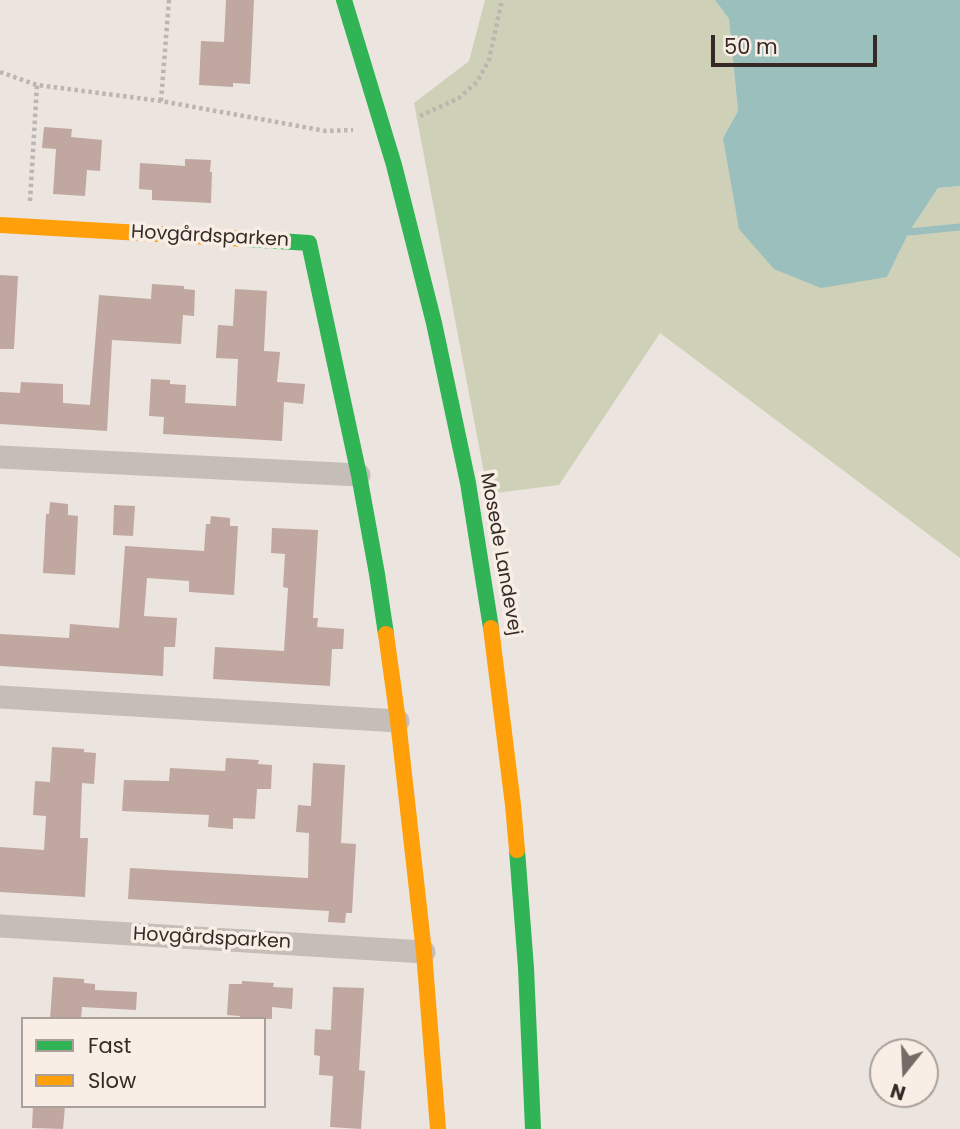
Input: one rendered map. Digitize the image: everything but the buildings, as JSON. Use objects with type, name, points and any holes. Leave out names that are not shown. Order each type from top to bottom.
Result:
[{"type":"street","name":"Mosede Landevej","points":[[344,0],[401,192],[434,323],[468,483],[494,644],[513,805],[526,968],[533,1129]]},
{"type":"street","name":"Hovgårdsparken","points":[[0,225],[309,243],[359,475],[377,574],[398,721],[424,952],[438,1129]]},
{"type":"street","points":[[0,457],[359,475]]},
{"type":"street","points":[[0,697],[398,721]]},
{"type":"street","name":"Hovgårdsparken","points":[[0,926],[424,952]]},
{"type":"path","points":[[161,101],[169,0]]},
{"type":"path","points":[[420,116],[459,98],[477,82],[489,60],[502,0]]},
{"type":"path","points":[[0,72],[37,85],[161,101],[326,131],[353,130]]},
{"type":"path","points":[[28,226],[37,85]]},
{"type":"green space","points":[[485,0],[715,0],[729,19],[738,111],[723,138],[887,277],[909,232],[938,188],[960,186],[960,558],[660,333],[559,485],[488,494],[414,103],[469,61]]},
{"type":"water","points":[[715,0],[960,0],[960,186],[938,188],[909,232],[887,277],[821,288],[774,269],[739,229],[723,138],[738,111],[729,19]]},
{"type":"waterway","points":[[909,232],[960,227]]},
{"type":"traffic: fast","points":[[344,0],[394,165],[434,323],[468,483],[491,628]]},
{"type":"traffic: fast","points":[[247,239],[309,243],[359,475],[386,634]]},
{"type":"traffic: fast","points":[[517,850],[526,968],[533,1129]]},
{"type":"traffic: slow","points":[[0,225],[247,239]]},
{"type":"traffic: slow","points":[[491,628],[517,850]]},
{"type":"traffic: slow","points":[[386,634],[424,952],[438,1129]]}]
